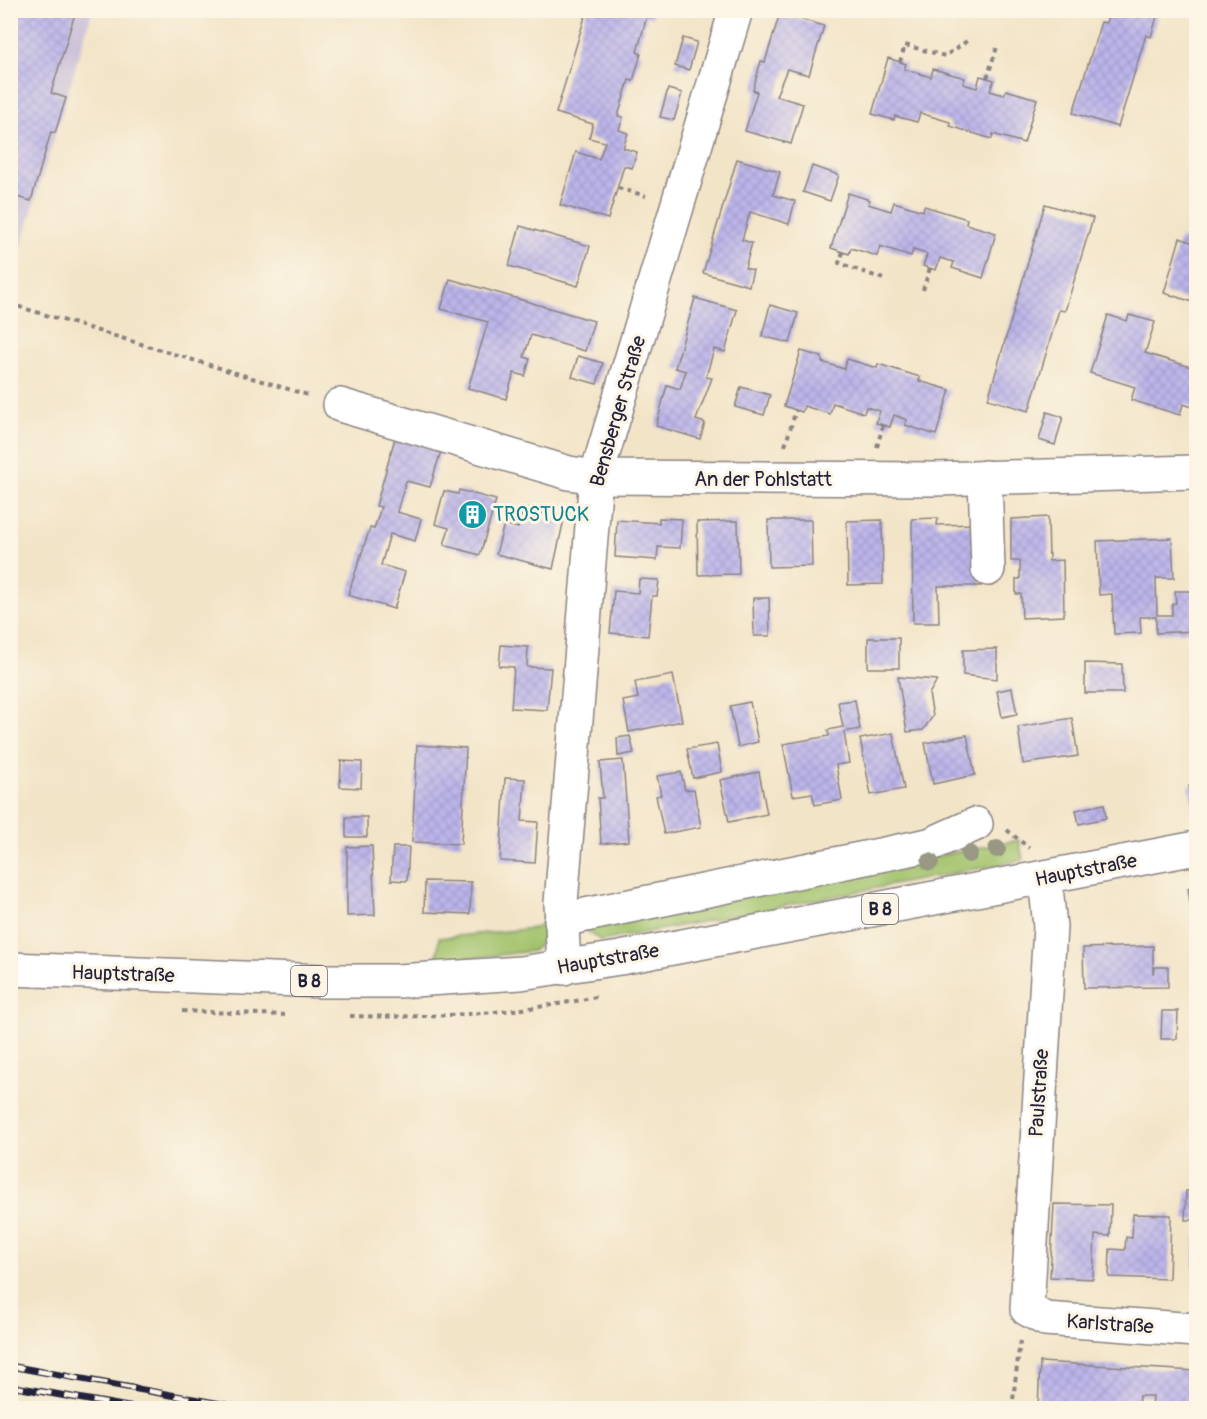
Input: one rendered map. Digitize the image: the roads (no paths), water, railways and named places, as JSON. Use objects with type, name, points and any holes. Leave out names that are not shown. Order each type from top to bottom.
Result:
[{"type":"street","name":"Bensberger Straße","points":[[564,968],[561,920],[596,477],[736,10]]},
{"type":"street","name":"An der Pohlstatt","points":[[340,405],[569,473],[596,477],[658,479],[985,477],[1197,472]]},
{"type":"street","points":[[985,477],[988,569]]},
{"type":"street","points":[[561,920],[929,845],[976,824]]},
{"type":"street","name":"Hauptstraße","points":[[10,969],[249,980],[387,981],[471,978],[564,968],[1197,848]]},
{"type":"street","name":"Paulstraße","points":[[1027,1309],[1050,927],[1045,878]]},
{"type":"street","name":"Karlstraße","points":[[1027,1309],[1045,1319],[1197,1330]]},
{"type":"railway","points":[[10,1366],[243,1408]]},
{"type":"railway","points":[[10,1386],[134,1408]]},
{"type":"place","name":"TROSTUCK","points":[[472,514]]}]
